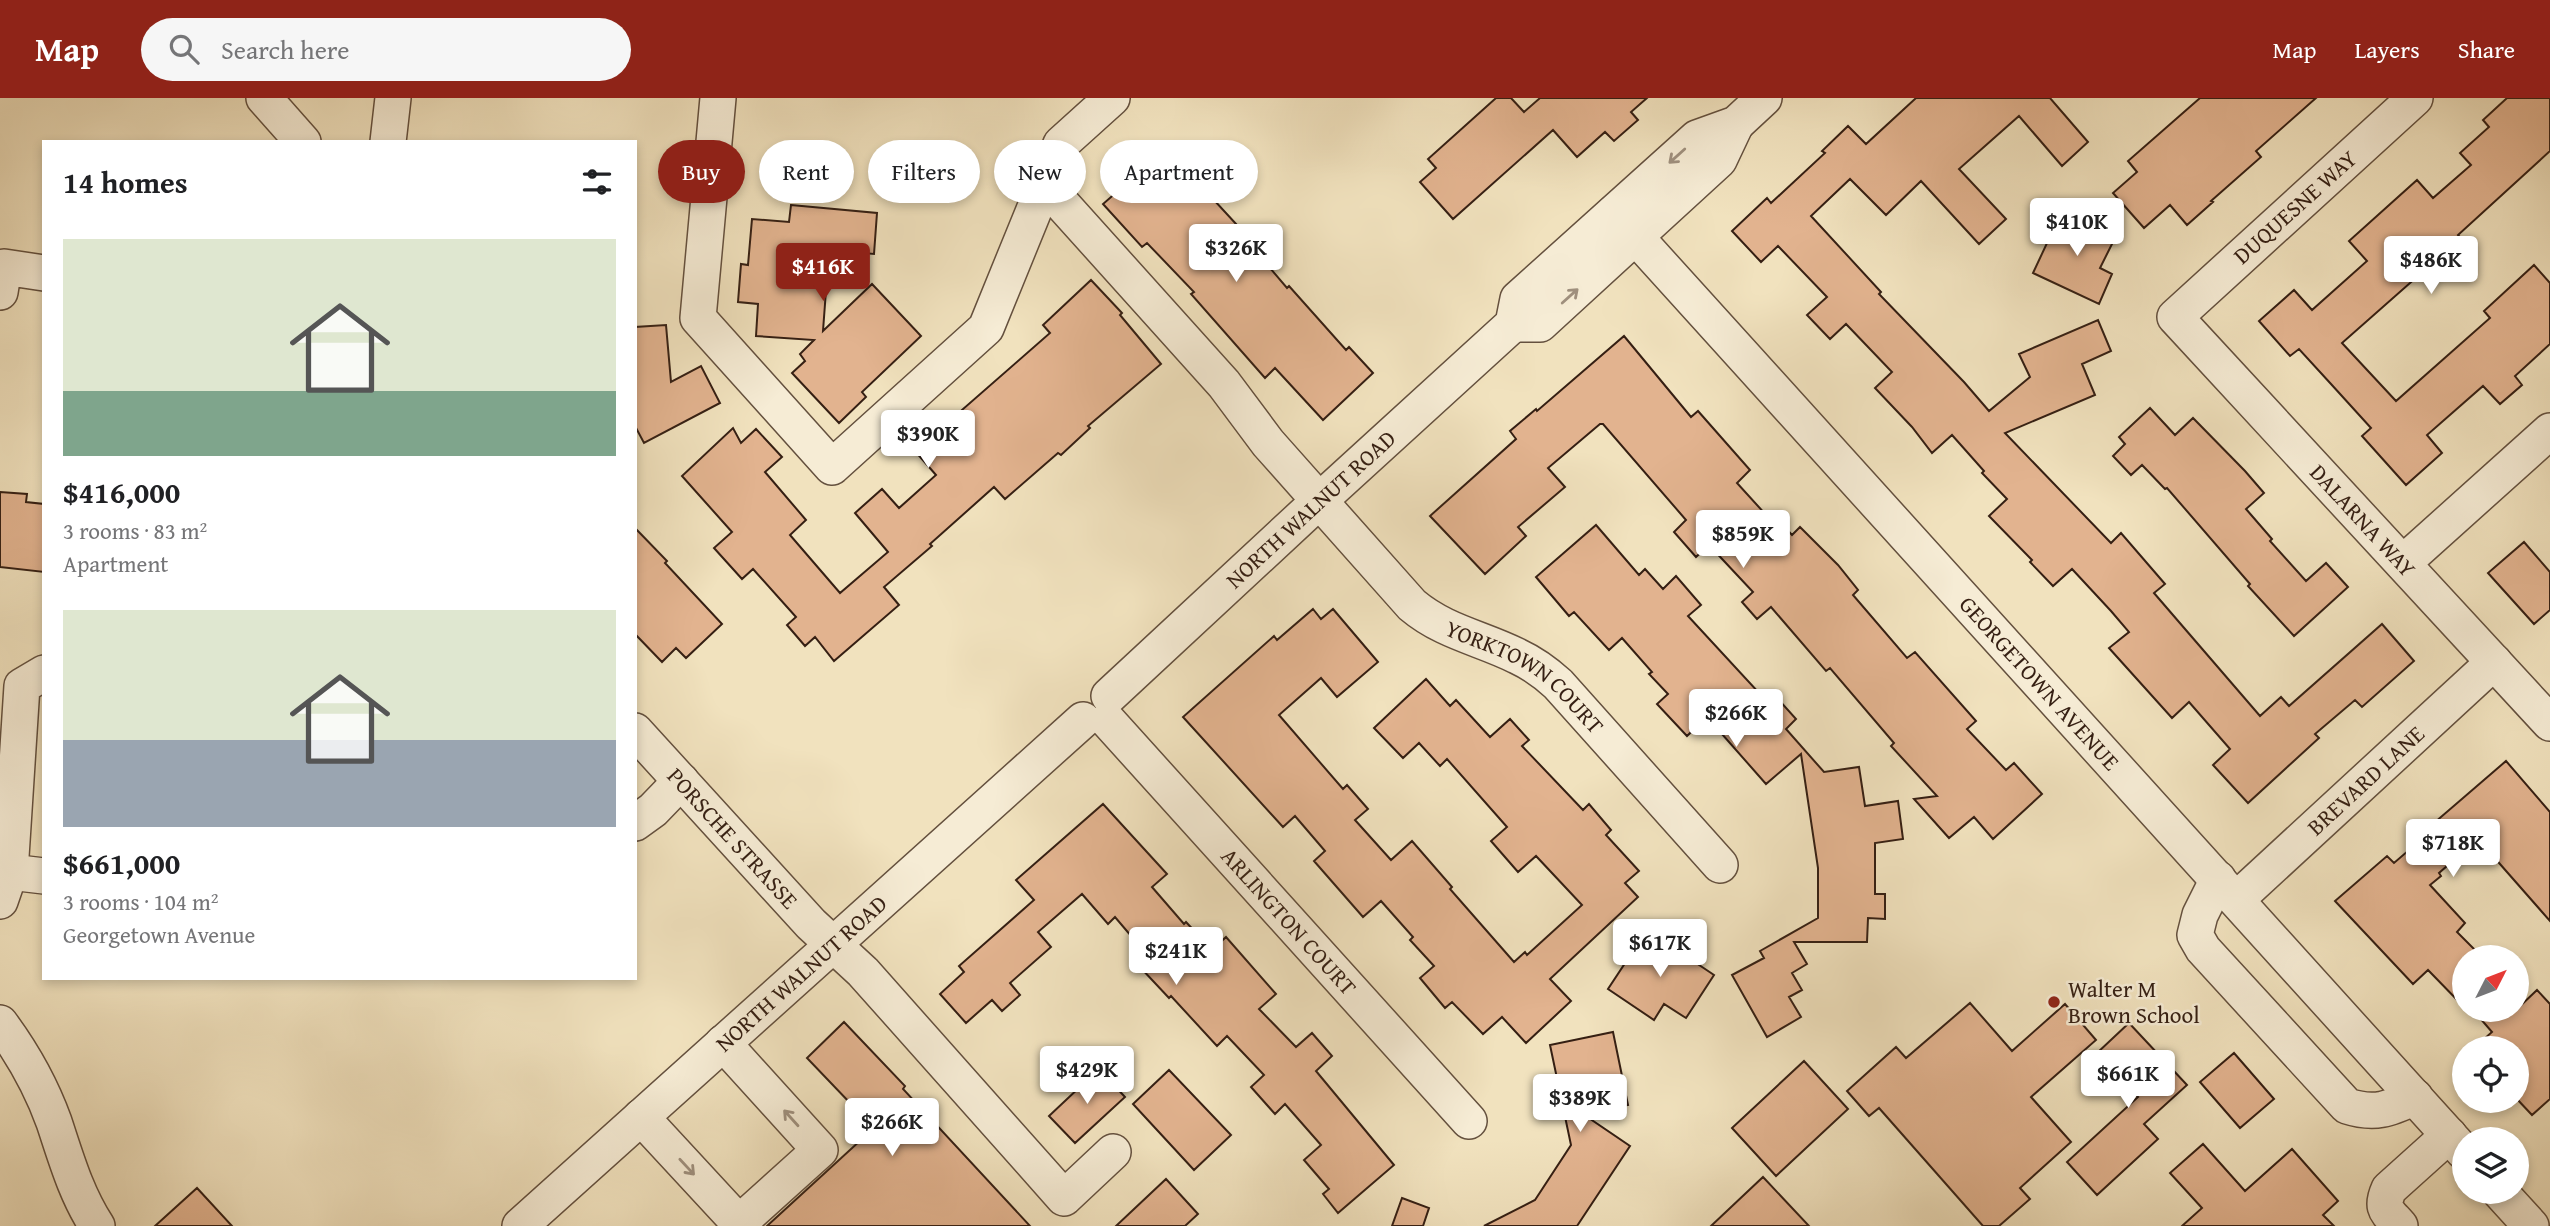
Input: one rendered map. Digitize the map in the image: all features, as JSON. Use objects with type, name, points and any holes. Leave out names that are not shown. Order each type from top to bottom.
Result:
[{"type":"street","points":[[264,98],[301,140]]},
{"type":"street","points":[[388,140],[393,98]]},
{"type":"street","points":[[718,98],[698,318],[832,467],[986,328],[1038,203]]},
{"type":"street","points":[[1065,140],[1112,98]]},
{"type":"street","name":"NORTH WALNUT ROAD","points":[[520,1226],[832,944],[1100,713],[1319,501],[1513,324],[1518,299],[1625,225],[1697,138],[1736,124],[1764,98]]},
{"type":"street","name":"DUQUESNE WAY","points":[[2175,317],[2415,98]]},
{"type":"street","name":"YORKTOWN COURT","points":[[1061,203],[1224,384],[1268,443],[1402,595],[1426,617],[1448,629],[1520,657],[1558,684],[1720,865]]},
{"type":"street","name":"GEORGETOWN AVENUE","points":[[1625,225],[2452,1139]]},
{"type":"street","points":[[0,292],[4,267],[42,273]]},
{"type":"street","name":"DALARNA WAY","points":[[2175,317],[2550,723]]},
{"type":"street","points":[[2403,563],[2550,431]]},
{"type":"street","name":"BREVARD LANE","points":[[2227,889],[2494,662]]},
{"type":"street","points":[[42,674],[22,686],[5,886],[42,877]]},
{"type":"street","name":"ARLINGTON COURT","points":[[1100,713],[1469,1121]]},
{"type":"street","name":"PORSCHE STRASSE","points":[[637,733],[811,924],[863,972],[1064,1198],[1114,1152]]},
{"type":"street","points":[[637,822],[653,810],[681,781]]},
{"type":"street","points":[[2227,889],[2200,915],[2195,935],[2203,949],[2347,1106],[2364,1112],[2375,1112],[2392,1108],[2415,1097]]},
{"type":"street","points":[[0,1023],[27,1063],[43,1094],[73,1182],[97,1226]]},
{"type":"street","points":[[640,1117],[739,1223],[820,1150],[723,1043]]},
{"type":"street","points":[[2400,1226],[2385,1209],[2384,1200],[2389,1189],[2452,1147]]},
{"type":"street","points":[[2511,1204],[2531,1226]]},
{"type":"building","points":[[1496,98],[1511,98],[1524,112],[1540,98],[1647,98],[1631,112],[1638,120],[1614,141],[1605,132],[1577,157],[1553,130],[1453,219],[1420,182],[1436,168],[1428,159]]},
{"type":"building","points":[[1916,98],[2050,98],[2088,142],[2062,166],[2019,116],[1959,169],[2006,219],[1979,244],[1921,181],[1886,215],[1850,179],[1811,216],[1881,292],[1879,294],[1989,411],[2030,377],[2019,354],[2098,320],[2111,351],[2082,364],[2095,395],[2005,433],[2111,543],[2121,533],[2165,584],[2154,593],[2260,716],[2281,697],[2289,706],[2382,624],[2414,661],[2362,707],[2355,700],[2315,734],[2319,738],[2248,803],[2213,765],[2230,749],[2189,702],[2172,718],[2109,648],[2129,632],[2111,611],[2072,569],[2053,586],[1989,516],[2007,499],[1952,435],[1932,453],[1912,427],[1875,388],[1892,372],[1846,324],[1830,339],[1807,315],[1827,297],[1778,246],[1761,262],[1732,231],[1767,198],[1771,203],[1825,153],[1822,151],[1848,126],[1866,144]]},
{"type":"building","points":[[2200,98],[2316,98],[2256,151],[2261,157],[2187,225],[2170,205],[2144,228],[2113,193],[2137,172],[2128,161]]},
{"type":"building","points":[[2507,98],[2550,98],[2550,151],[2458,235],[2470,248],[2453,263],[2444,253],[2342,343],[2396,401],[2490,318],[2484,311],[2534,265],[2550,283],[2550,344],[2515,376],[2522,385],[2500,404],[2483,386],[2427,435],[2442,453],[2406,485],[2362,436],[2371,428],[2299,349],[2290,356],[2259,321],[2294,290],[2312,310],[2367,261],[2349,241],[2417,180],[2433,198],[2471,165],[2460,153],[2489,127],[2483,120]]},
{"type":"building","points":[[1217,203],[1287,288],[1289,286],[1346,350],[1349,347],[1373,373],[1323,420],[1275,368],[1265,378],[1191,294],[1194,292],[1147,243],[1142,247],[1103,204]]},
{"type":"building","points":[[791,205],[877,213],[874,254],[829,250],[823,331],[872,284],[921,336],[862,392],[866,397],[839,423],[792,373],[805,361],[800,354],[814,340],[756,336],[758,304],[738,302],[741,264],[748,265],[752,219],[789,222]]},
{"type":"building","points":[[2062,211],[2116,236],[2100,268],[2112,274],[2099,304],[2033,273]]},
{"type":"building","points":[[1091,280],[1122,313],[1120,315],[1161,364],[1088,426],[1090,428],[1061,455],[1058,453],[1005,499],[994,487],[930,544],[932,546],[884,587],[899,605],[834,661],[815,637],[805,646],[787,625],[796,617],[753,569],[742,579],[714,548],[732,532],[682,476],[733,428],[741,443],[756,429],[782,457],[765,472],[806,520],[790,535],[840,593],[888,552],[855,513],[882,489],[899,508],[936,475],[915,451],[1050,333],[1043,325]]},
{"type":"building","points":[[666,325],[671,382],[701,366],[720,403],[644,443],[637,430],[637,327]]},
{"type":"building","points":[[1624,336],[1691,417],[1698,411],[1750,470],[1737,483],[1777,527],[1781,523],[1792,535],[1800,527],[1838,565],[1858,590],[1853,595],[1907,658],[1915,652],[1976,721],[1967,729],[2006,770],[2014,763],[2042,794],[1993,839],[1974,817],[1949,838],[1914,799],[1937,796],[1891,746],[1894,743],[1830,668],[1826,671],[1771,607],[1757,619],[1742,602],[1753,592],[1709,545],[1696,557],[1674,532],[1686,520],[1603,424],[1548,468],[1565,487],[1518,527],[1526,536],[1485,574],[1430,516],[1516,439],[1510,431]]},
{"type":"building","points":[[2150,408],[2175,435],[2193,418],[2245,471],[2264,493],[2246,509],[2306,581],[2326,563],[2348,587],[2294,636],[2248,586],[2250,584],[2167,488],[2142,465],[2131,475],[2113,456],[2125,444],[2119,437]]},
{"type":"building","points":[[0,492],[27,494],[26,502],[42,504],[42,572],[0,567]]},
{"type":"building","points":[[1596,525],[1639,575],[1645,569],[1663,589],[1676,576],[1701,605],[1688,616],[1771,706],[1779,700],[1796,719],[1786,729],[1824,772],[1859,767],[1865,806],[1898,801],[1903,839],[1875,843],[1875,894],[1885,894],[1885,919],[1868,918],[1867,942],[1794,942],[1807,964],[1792,973],[1802,990],[1789,997],[1801,1017],[1767,1037],[1732,975],[1764,958],[1760,951],[1818,918],[1818,868],[1801,754],[1766,784],[1707,717],[1687,736],[1657,704],[1668,694],[1622,638],[1609,650],[1574,612],[1569,616],[1536,577]]},
{"type":"building","points":[[637,530],[722,624],[686,658],[676,648],[662,662],[637,636]]},
{"type":"building","points":[[2524,542],[2550,572],[2550,610],[2534,624],[2488,573]]},
{"type":"building","points":[[1313,609],[1321,619],[1333,609],[1378,662],[1337,697],[1321,678],[1279,715],[1343,789],[1347,785],[1368,809],[1355,820],[1391,860],[1412,841],[1514,962],[1525,952],[1527,955],[1582,905],[1536,856],[1518,872],[1491,841],[1507,827],[1447,759],[1440,766],[1419,743],[1403,758],[1374,728],[1426,679],[1450,706],[1456,700],[1490,737],[1510,719],[1529,740],[1522,746],[1583,810],[1589,804],[1611,830],[1606,835],[1639,871],[1625,883],[1638,897],[1550,979],[1571,1001],[1526,1043],[1502,1017],[1483,1034],[1452,1002],[1445,1008],[1420,978],[1434,966],[1410,940],[1413,937],[1381,901],[1363,917],[1314,861],[1325,851],[1295,816],[1283,827],[1183,717],[1274,636],[1277,640]]},
{"type":"building","points":[[2506,761],[2550,812],[2550,921],[2478,839],[2439,873],[2441,876],[2430,885],[2465,923],[2457,932],[2470,945],[2452,945],[2452,995],[2428,970],[2413,984],[2335,901],[2387,856],[2394,863],[2437,826],[2434,823]]},
{"type":"building","points":[[1103,804],[1167,874],[1152,887],[1184,924],[1186,922],[1212,950],[1226,937],[1276,994],[1259,1009],[1296,1047],[1312,1033],[1332,1056],[1316,1071],[1394,1165],[1338,1213],[1323,1194],[1329,1189],[1304,1160],[1321,1145],[1285,1104],[1275,1114],[1251,1087],[1264,1075],[1227,1036],[1217,1046],[1139,966],[1149,957],[1115,917],[1108,924],[1082,894],[1038,932],[1051,947],[1010,983],[1020,995],[1002,1011],[992,1000],[966,1023],[940,994],[964,972],[959,966],[1034,900],[1016,880]]},
{"type":"building","points":[[1647,930],[1714,975],[1686,1018],[1664,1004],[1654,1020],[1608,989]]},
{"type":"building","points":[[2537,990],[2550,1004],[2550,1099],[2532,1115],[2529,1112],[2529,1036],[2488,1036],[2492,1032],[2483,1022],[2529,1022],[2529,998]]},
{"type":"building","points":[[1970,1003],[2012,1051],[2065,1004],[2096,1040],[2031,1097],[2071,1142],[2020,1188],[2030,1199],[1999,1226],[1983,1226],[1879,1108],[1869,1116],[1847,1091],[1896,1047],[1906,1058]]},
{"type":"building","points":[[844,1022],[1030,1226],[767,1226],[874,1128],[807,1058]]},
{"type":"building","points":[[2129,1023],[2187,1085],[2144,1124],[2158,1139],[2097,1195],[2067,1162],[2138,1097],[2097,1053]]},
{"type":"building","points":[[1613,1032],[1628,1105],[1583,1114],[1630,1146],[1577,1226],[1484,1226],[1535,1200],[1571,1145],[1550,1045]]},
{"type":"building","points":[[2234,1053],[2274,1099],[2240,1128],[2200,1082]]},
{"type":"building","points":[[1804,1061],[1848,1109],[1776,1176],[1732,1128]]},
{"type":"building","points":[[1099,1069],[1125,1097],[1075,1143],[1049,1116]]},
{"type":"building","points":[[1169,1070],[1231,1135],[1194,1170],[1133,1104]]},
{"type":"building","points":[[2203,1144],[2245,1191],[2292,1149],[2338,1201],[2323,1215],[2334,1226],[2182,1226],[2202,1208],[2170,1173]]},
{"type":"building","points":[[1763,1177],[1809,1226],[1711,1226]]},
{"type":"building","points":[[1166,1179],[1198,1214],[1185,1226],[1116,1226]]},
{"type":"building","points":[[197,1188],[232,1226],[155,1226]]},
{"type":"building","points":[[1402,1198],[1429,1208],[1423,1226],[1392,1226]]},
{"type":"place","name":"Walter M Brown School","points":[[2054,1002]]}]
